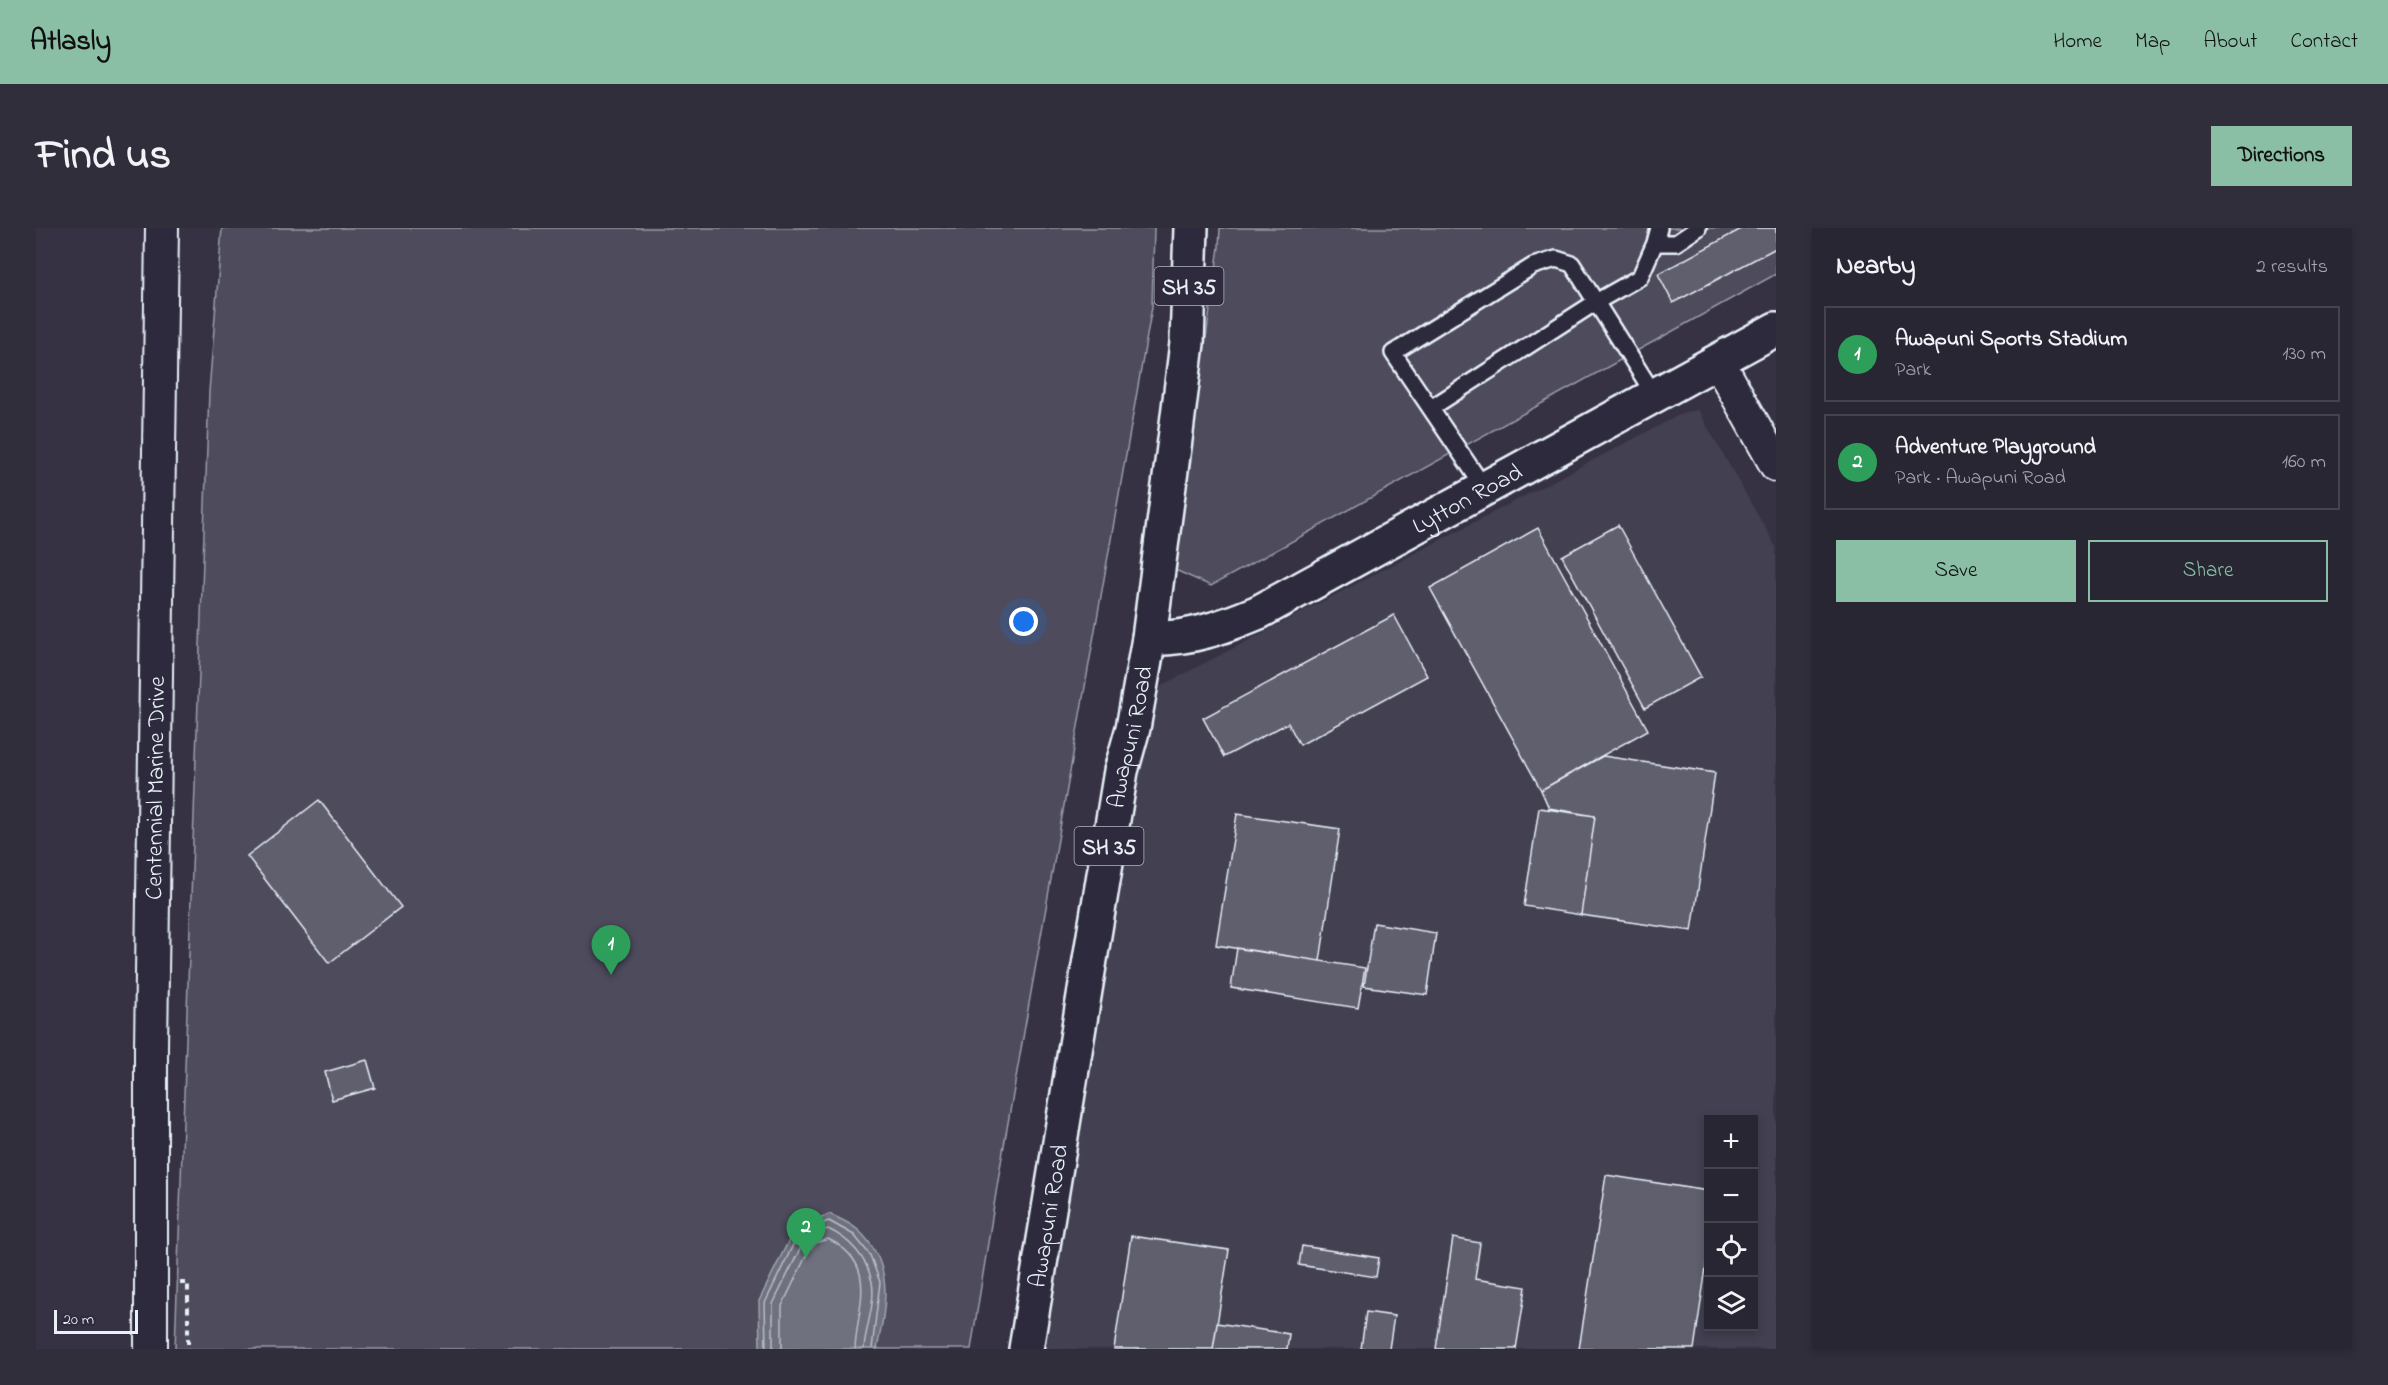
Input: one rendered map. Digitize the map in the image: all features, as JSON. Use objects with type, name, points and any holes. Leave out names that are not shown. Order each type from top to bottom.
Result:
[{"type":"main road","name":"Awapuni Road","points":[[1026,1349],[1121,771],[1133,728],[1149,638],[1187,343],[1191,228]]},
{"type":"main road","name":"Lytton Road","points":[[1149,638],[1169,639],[1218,629],[1259,612],[1776,329]]},
{"type":"street","name":"Centennial Marine Drive","points":[[151,1349],[151,1047],[162,228]]},
{"type":"street","points":[[1718,361],[1776,465]]},
{"type":"lane","points":[[1431,408],[1596,302],[1640,277],[1657,235],[1676,243],[1698,228]]},
{"type":"lane","points":[[1485,489],[1393,353],[1533,266],[1556,259],[1572,264],[1655,396]]},
{"type":"shaded area","points":[[222,228],[1154,228],[1152,307],[1000,1168],[971,1349],[175,1349],[209,392]]},
{"type":"shaded area","points":[[1220,228],[1776,228],[1776,274],[1211,586],[1173,569]]},
{"type":"shaded area","points":[[1698,410],[1776,547],[1776,1329],[1773,1349],[1042,1349],[1132,770],[1157,688],[1685,412]]},
{"type":"water","points":[[830,1214],[858,1230],[870,1243],[883,1271],[885,1301],[877,1349],[760,1349],[759,1301],[788,1242],[802,1224]]},
{"type":"building","points":[[1743,228],[1776,228],[1776,248],[1673,303],[1658,274]]},
{"type":"building","points":[[1618,525],[1701,677],[1645,708],[1562,556]]},
{"type":"building","points":[[1538,528],[1648,730],[1541,790],[1430,588]]},
{"type":"building","points":[[1394,615],[1427,676],[1300,745],[1288,723],[1224,757],[1203,718]]},
{"type":"building","points":[[1603,756],[1715,773],[1692,931],[1581,915],[1595,816],[1549,808],[1541,790]]},
{"type":"building","points":[[319,800],[401,907],[329,963],[247,856]]},
{"type":"building","points":[[1539,808],[1595,816],[1581,915],[1524,906]]},
{"type":"building","points":[[1237,814],[1340,829],[1320,961],[1216,945]]},
{"type":"building","points":[[1374,923],[1436,933],[1427,995],[1364,986]]},
{"type":"building","points":[[1237,948],[1365,968],[1358,1008],[1231,988]]},
{"type":"building","points":[[367,1060],[375,1088],[332,1100],[325,1072]]},
{"type":"building","points":[[1606,1175],[1704,1190],[1704,1281],[1694,1349],[1579,1349]]},
{"type":"building","points":[[1131,1236],[1229,1250],[1213,1349],[1114,1349]]},
{"type":"building","points":[[1453,1238],[1480,1243],[1475,1279],[1526,1287],[1516,1349],[1436,1349]]},
{"type":"building","points":[[1302,1246],[1379,1258],[1376,1277],[1299,1265]]},
{"type":"building","points":[[1366,1312],[1394,1316],[1389,1349],[1361,1349]]},
{"type":"building","points":[[1217,1323],[1289,1334],[1287,1349],[1213,1349]]},
{"type":"place","name":"Awapuni Sports Stadium","points":[[611,975]]},
{"type":"place","name":"Adventure Playground","points":[[806,1258]]}]
